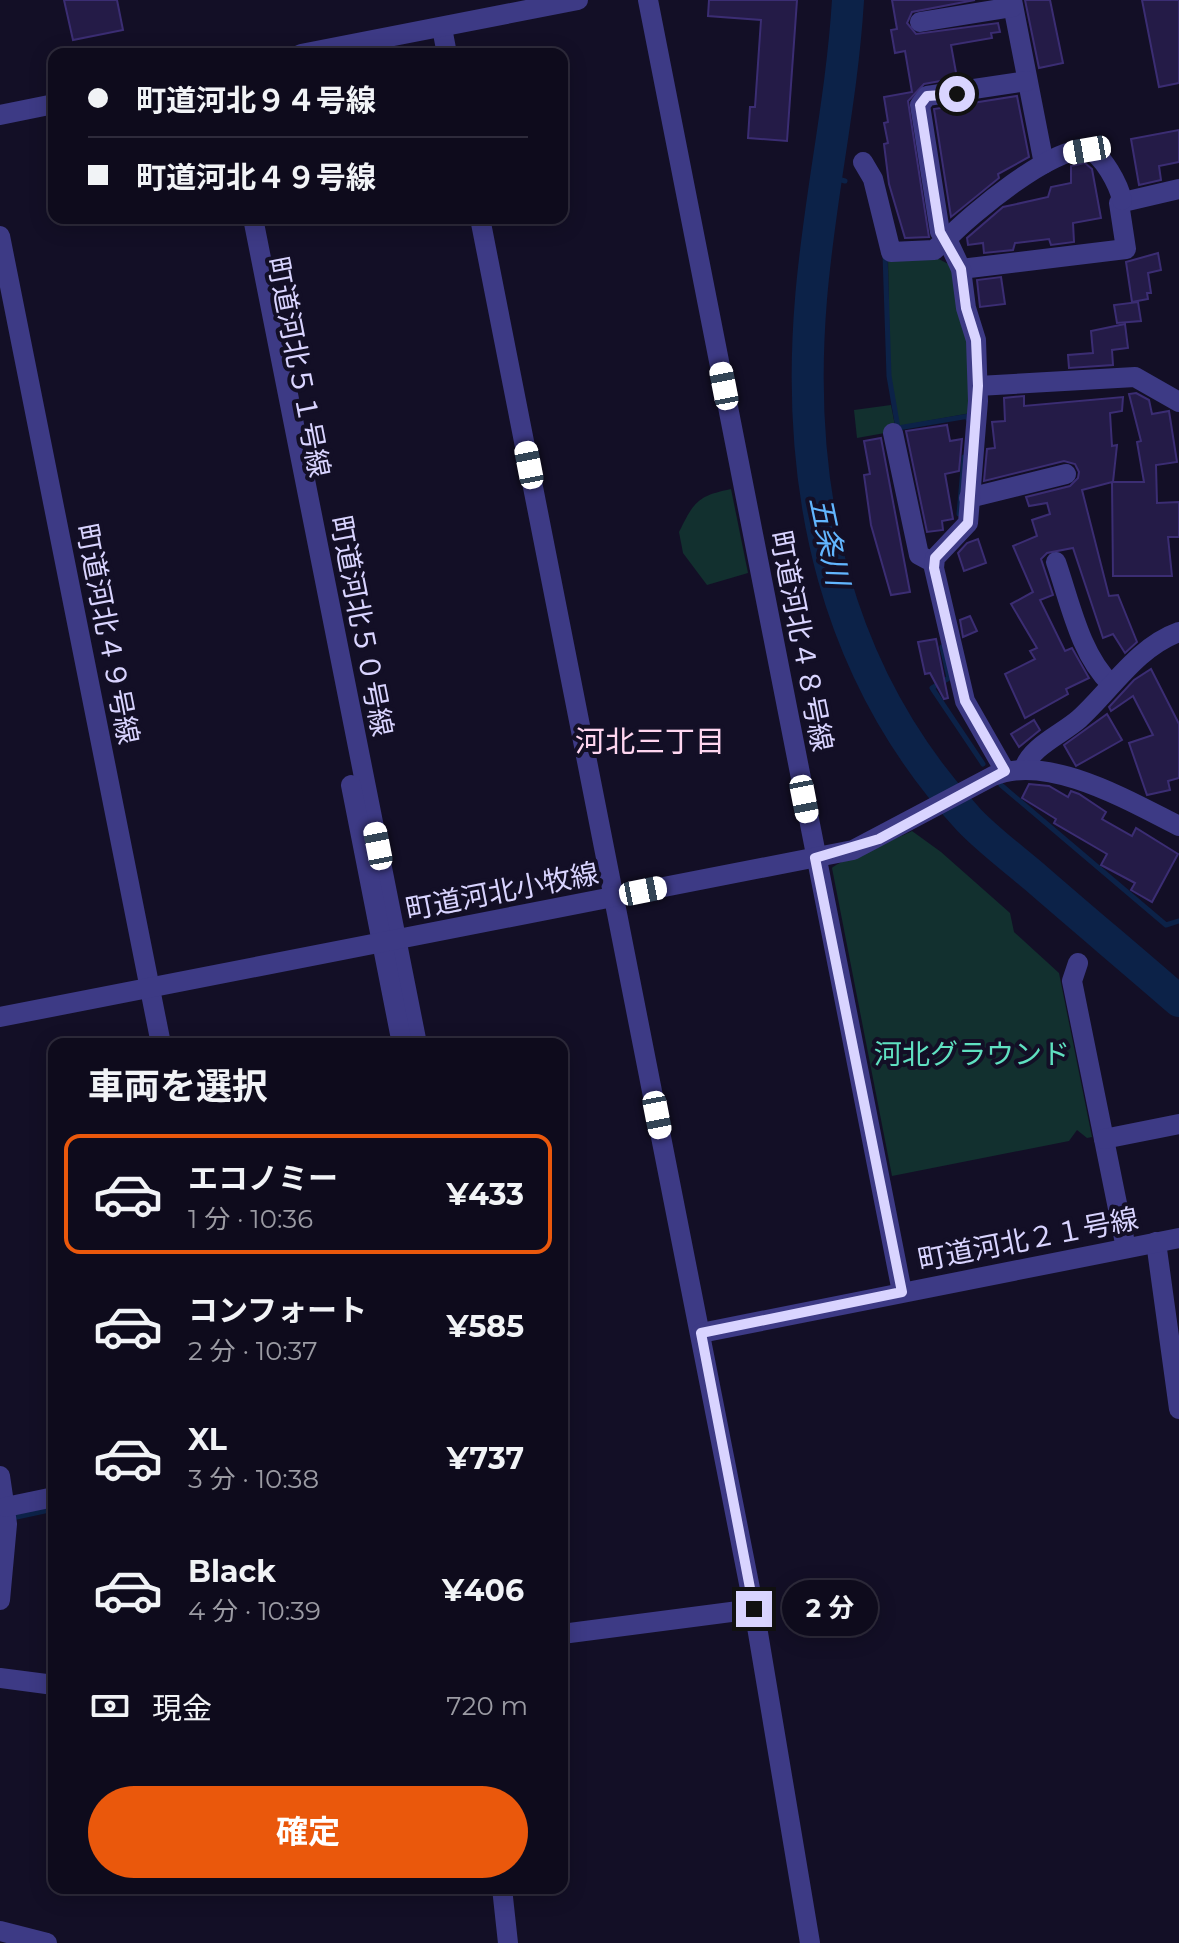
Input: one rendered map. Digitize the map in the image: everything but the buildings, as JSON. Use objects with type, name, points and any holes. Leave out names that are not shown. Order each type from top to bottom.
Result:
[{"type":"street","points":[[334,48],[578,0]]},
{"type":"street","name":"町道河北４８号線","points":[[648,0],[902,1292]]},
{"type":"street","points":[[920,22],[1012,3],[1044,164]]},
{"type":"street","points":[[442,28],[446,48]]},
{"type":"street","points":[[934,563],[968,523],[978,386],[976,340],[966,308],[961,269],[947,239],[940,232],[920,105],[927,96],[1027,81]]},
{"type":"street","points":[[0,115],[48,105]]},
{"type":"street","points":[[863,162],[873,179],[891,252],[934,250],[966,220],[1054,157],[1087,150],[1097,156],[1120,188],[1122,200],[1119,203],[1126,249],[961,269]]},
{"type":"street","points":[[1122,200],[1179,189]]},
{"type":"street","name":"町道河北５１号線","points":[[242,224],[389,941],[401,1038]]},
{"type":"street","name":"町道河北５０号線","points":[[254,224],[389,941],[415,1038]]},
{"type":"street","points":[[481,224],[754,1609],[810,1943]]},
{"type":"street","name":"町道河北４９号線","points":[[0,236],[160,1038]]},
{"type":"street","points":[[978,386],[1135,377],[1179,402]]},
{"type":"street","points":[[893,433],[919,555],[934,563],[965,701],[1014,770],[1070,777],[1179,826]]},
{"type":"street","points":[[969,498],[1066,474]]},
{"type":"street","points":[[1056,562],[1099,673],[1111,684]]},
{"type":"street","name":"町道河北小牧線","points":[[0,1017],[864,846],[982,783],[1014,770],[1079,718],[1111,684],[1179,632]]},
{"type":"street","points":[[1078,963],[1072,981],[1126,1248]]},
{"type":"street","points":[[1104,1139],[1179,1124]]},
{"type":"street","name":"町道河北２１号線","points":[[701,1333],[1179,1238]]},
{"type":"street","points":[[1156,1242],[1179,1409]]},
{"type":"street","points":[[0,1476],[7,1515],[0,1600]]},
{"type":"street","points":[[7,1515],[48,1499]]},
{"type":"street","points":[[568,1633],[754,1609]]},
{"type":"street","points":[[0,1678],[48,1684]]},
{"type":"street","points":[[503,1894],[508,1943]]},
{"type":"street","points":[[0,1931],[47,1943]]},
{"type":"green space","points":[[935,257],[952,266],[970,338],[971,413],[899,426],[890,376],[888,258]]},
{"type":"green space","points":[[891,405],[896,431],[857,438],[854,410]]},
{"type":"green space","points":[[731,489],[748,573],[707,585],[683,553],[679,532],[698,502],[711,494]]},
{"type":"green space","name":"河北グラウンド","points":[[912,831],[941,852],[1010,913],[1014,932],[1059,973],[1092,1137],[1087,1138],[1077,1130],[1069,1141],[892,1176],[832,868]]},
{"type":"waterway","name":"五条川","points":[[848,0],[811,299],[808,371],[810,441],[819,510],[834,577],[856,642],[886,704],[923,764],[985,835],[1179,1001]]},
{"type":"waterway","points":[[827,176],[845,181]]},
{"type":"waterway","points":[[885,254],[889,376],[898,428],[969,416],[968,419]]},
{"type":"waterway","points":[[959,514],[964,457]]},
{"type":"waterway","points":[[942,647],[949,678],[932,688],[983,764]]},
{"type":"waterway","points":[[1001,785],[1166,925],[1179,921]]},
{"type":"waterway","points":[[12,1518],[48,1510]]},
{"type":"district","name":"河北三丁目","points":[[650,742]]},
{"type":"route","points":[[754,1609],[701,1333],[902,1292],[815,858],[853,850],[879,839],[1005,771],[965,701],[934,568],[935,558],[968,523],[978,386],[976,340],[966,308],[961,269],[947,239],[940,232],[920,105],[927,96],[957,94]]}]
